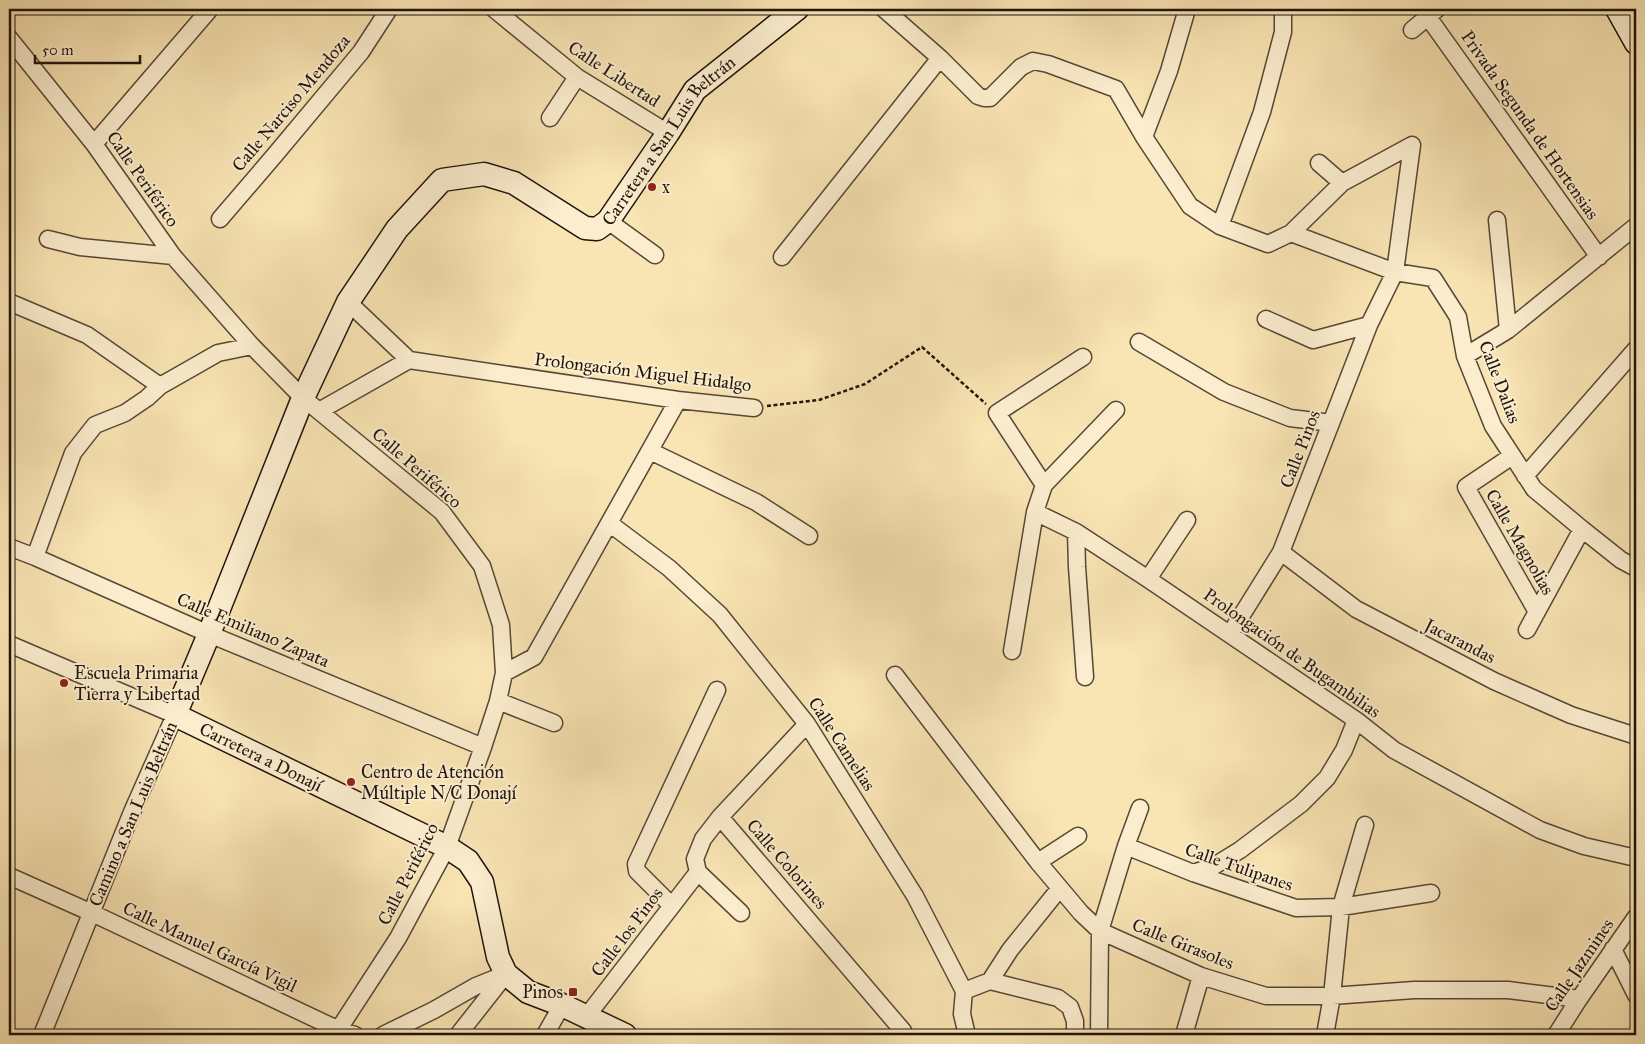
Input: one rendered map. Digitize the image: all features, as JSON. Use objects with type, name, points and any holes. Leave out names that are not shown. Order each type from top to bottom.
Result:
[{"type":"main road","name":"Carretera a San Luis Beltrán","points":[[311,404],[348,302],[397,229],[442,180],[484,174],[514,183],[585,228],[597,229],[608,221],[695,90],[796,9]]},
{"type":"main road","points":[[1623,12],[1636,43]]},
{"type":"main road","name":"Camino a San Luis Beltrán","points":[[175,715],[311,404]]},
{"type":"main road","name":"Carretera a Donají","points":[[175,715],[447,847],[468,861],[482,882],[498,958],[506,974],[528,992],[562,1005],[626,1035]]},
{"type":"street","points":[[94,144],[210,9]]},
{"type":"street","name":"Calle Narciso Mendoza","points":[[220,219],[361,52],[389,9]]},
{"type":"street","name":"Calle Libertad","points":[[494,9],[576,77],[668,133]]},
{"type":"street","points":[[884,9],[940,58],[978,96],[990,98],[1021,67],[1033,61],[1048,64],[1116,89],[1144,137],[1190,206],[1220,226],[1268,244],[1291,233],[1342,184],[1319,163]]},
{"type":"street","points":[[1144,137],[1169,71],[1187,9]]},
{"type":"street","points":[[1220,226],[1262,112],[1283,32],[1283,9]]},
{"type":"street","points":[[1412,30],[1433,13]]},
{"type":"street","name":"Privada Segunda de Hortensias","points":[[1433,13],[1599,257]]},
{"type":"street","name":"Calle Periférico","points":[[9,38],[94,144],[173,256],[252,346],[311,404],[442,512],[482,566],[501,625],[504,673],[498,701],[484,747],[447,847],[398,938],[337,1032]]},
{"type":"street","points":[[782,257],[940,58]]},
{"type":"street","points":[[550,118],[576,77]]},
{"type":"street","name":"Calle Pinos","points":[[1230,634],[1281,552],[1369,325],[1395,272],[1412,145],[1342,184]]},
{"type":"street","points":[[1497,220],[1508,330]]},
{"type":"street","points":[[608,221],[655,255]]},
{"type":"street","points":[[1465,356],[1508,330],[1636,226]]},
{"type":"street","name":"Calle Dalias","points":[[1291,233],[1395,272],[1433,278],[1458,317],[1465,356],[1492,426],[1534,489],[1621,560],[1636,568]]},
{"type":"street","points":[[48,240],[80,247],[173,256]]},
{"type":"street","points":[[9,302],[87,336],[160,386]]},
{"type":"street","points":[[311,404],[410,360],[348,302]]},
{"type":"street","points":[[1266,320],[1313,340],[1369,325]]},
{"type":"street","points":[[1139,342],[1224,392],[1290,418],[1331,423]]},
{"type":"street","points":[[35,557],[74,453],[95,425],[125,413],[148,398],[160,386],[218,353],[252,346]]},
{"type":"street","points":[[1525,476],[1636,349]]},
{"type":"street","points":[[1044,485],[997,413],[1083,357]]},
{"type":"street","name":"Prolongación Miguel Hidalgo","points":[[410,360],[678,400],[754,408]]},
{"type":"street","points":[[504,673],[534,656],[678,400]]},
{"type":"street","points":[[1012,652],[1035,512],[1044,485],[1116,410]]},
{"type":"street","points":[[650,451],[756,502],[809,536]]},
{"type":"street","name":"Calle Magnolias","points":[[1512,456],[1466,487],[1537,612]]},
{"type":"street","name":"Prolongación de Bugambilias","points":[[1035,512],[1076,532],[1148,579],[1356,720],[1394,750],[1540,830],[1584,846],[1636,858]]},
{"type":"street","points":[[1148,579],[1187,520]]},
{"type":"street","name":"Calle Camelias","points":[[609,523],[669,568],[720,615],[807,724],[915,896],[964,991]]},
{"type":"street","points":[[1527,630],[1582,529]]},
{"type":"street","points":[[1076,532],[1085,677]]},
{"type":"street","name":"Calle Emiliano Zapata","points":[[9,546],[209,634],[484,747]]},
{"type":"street","name":"Jacarandas","points":[[1281,552],[1356,610],[1494,681],[1571,715],[1636,736]]},
{"type":"street","name":"Carretera a Donají","points":[[9,644],[175,715]]},
{"type":"street","name":"Calle Girasoles","points":[[895,675],[1038,862],[1081,913],[1100,931],[1201,976],[1266,996],[1332,996],[1414,990],[1508,990],[1579,999]]},
{"type":"street","points":[[672,906],[637,871],[636,864],[717,690]]},
{"type":"street","points":[[498,701],[554,723]]},
{"type":"street","name":"Camino a San Luis Beltrán","points":[[42,1035],[132,812],[175,715]]},
{"type":"street","points":[[1193,873],[1214,866],[1240,850],[1301,804],[1328,778],[1344,750],[1356,720]]},
{"type":"street","name":"Calle Colorines","points":[[807,724],[720,817],[898,1024],[905,1035]]},
{"type":"street","points":[[1099,1035],[1100,931],[1126,846],[1140,808]]},
{"type":"street","points":[[720,817],[703,839],[695,860],[698,872],[741,913]]},
{"type":"street","points":[[1325,1035],[1332,996],[1341,907],[1365,826]]},
{"type":"street","points":[[1038,862],[1078,836]]},
{"type":"street","name":"Calle Tulipanes","points":[[1126,846],[1193,873],[1296,908],[1341,907],[1431,893]]},
{"type":"street","name":"Calle los Pinos","points":[[587,1016],[698,872]]},
{"type":"street","name":"Calle Manuel García Vigil","points":[[9,876],[92,913],[337,1032],[356,1035]]},
{"type":"street","points":[[990,981],[1010,950],[1060,888]]},
{"type":"street","name":"Calle Jazmines","points":[[1556,1035],[1636,917]]},
{"type":"street","points":[[1613,949],[1636,995]]},
{"type":"street","points":[[383,1035],[434,1010],[476,986],[506,974]]},
{"type":"street","points":[[458,1035],[506,974]]},
{"type":"street","points":[[1184,1035],[1201,976]]},
{"type":"street","points":[[967,1035],[962,1014],[964,991],[990,981],[1058,998],[1070,1007],[1075,1021],[1075,1035]]},
{"type":"street","points":[[545,1035],[562,1005]]},
{"type":"path","name":"Prolongación Miguel Hidalgo","points":[[754,408],[819,400],[865,384],[922,347],[997,413]]},
{"type":"place","name":"x","points":[[652,187]]},
{"type":"place","name":"Escuela Primaria Tierra y Libertad","points":[[64,683]]},
{"type":"place","name":"Centro de Atención Múltiple N/C Donají","points":[[351,782]]},
{"type":"place","name":"Pinos","points":[[573,992]]}]
